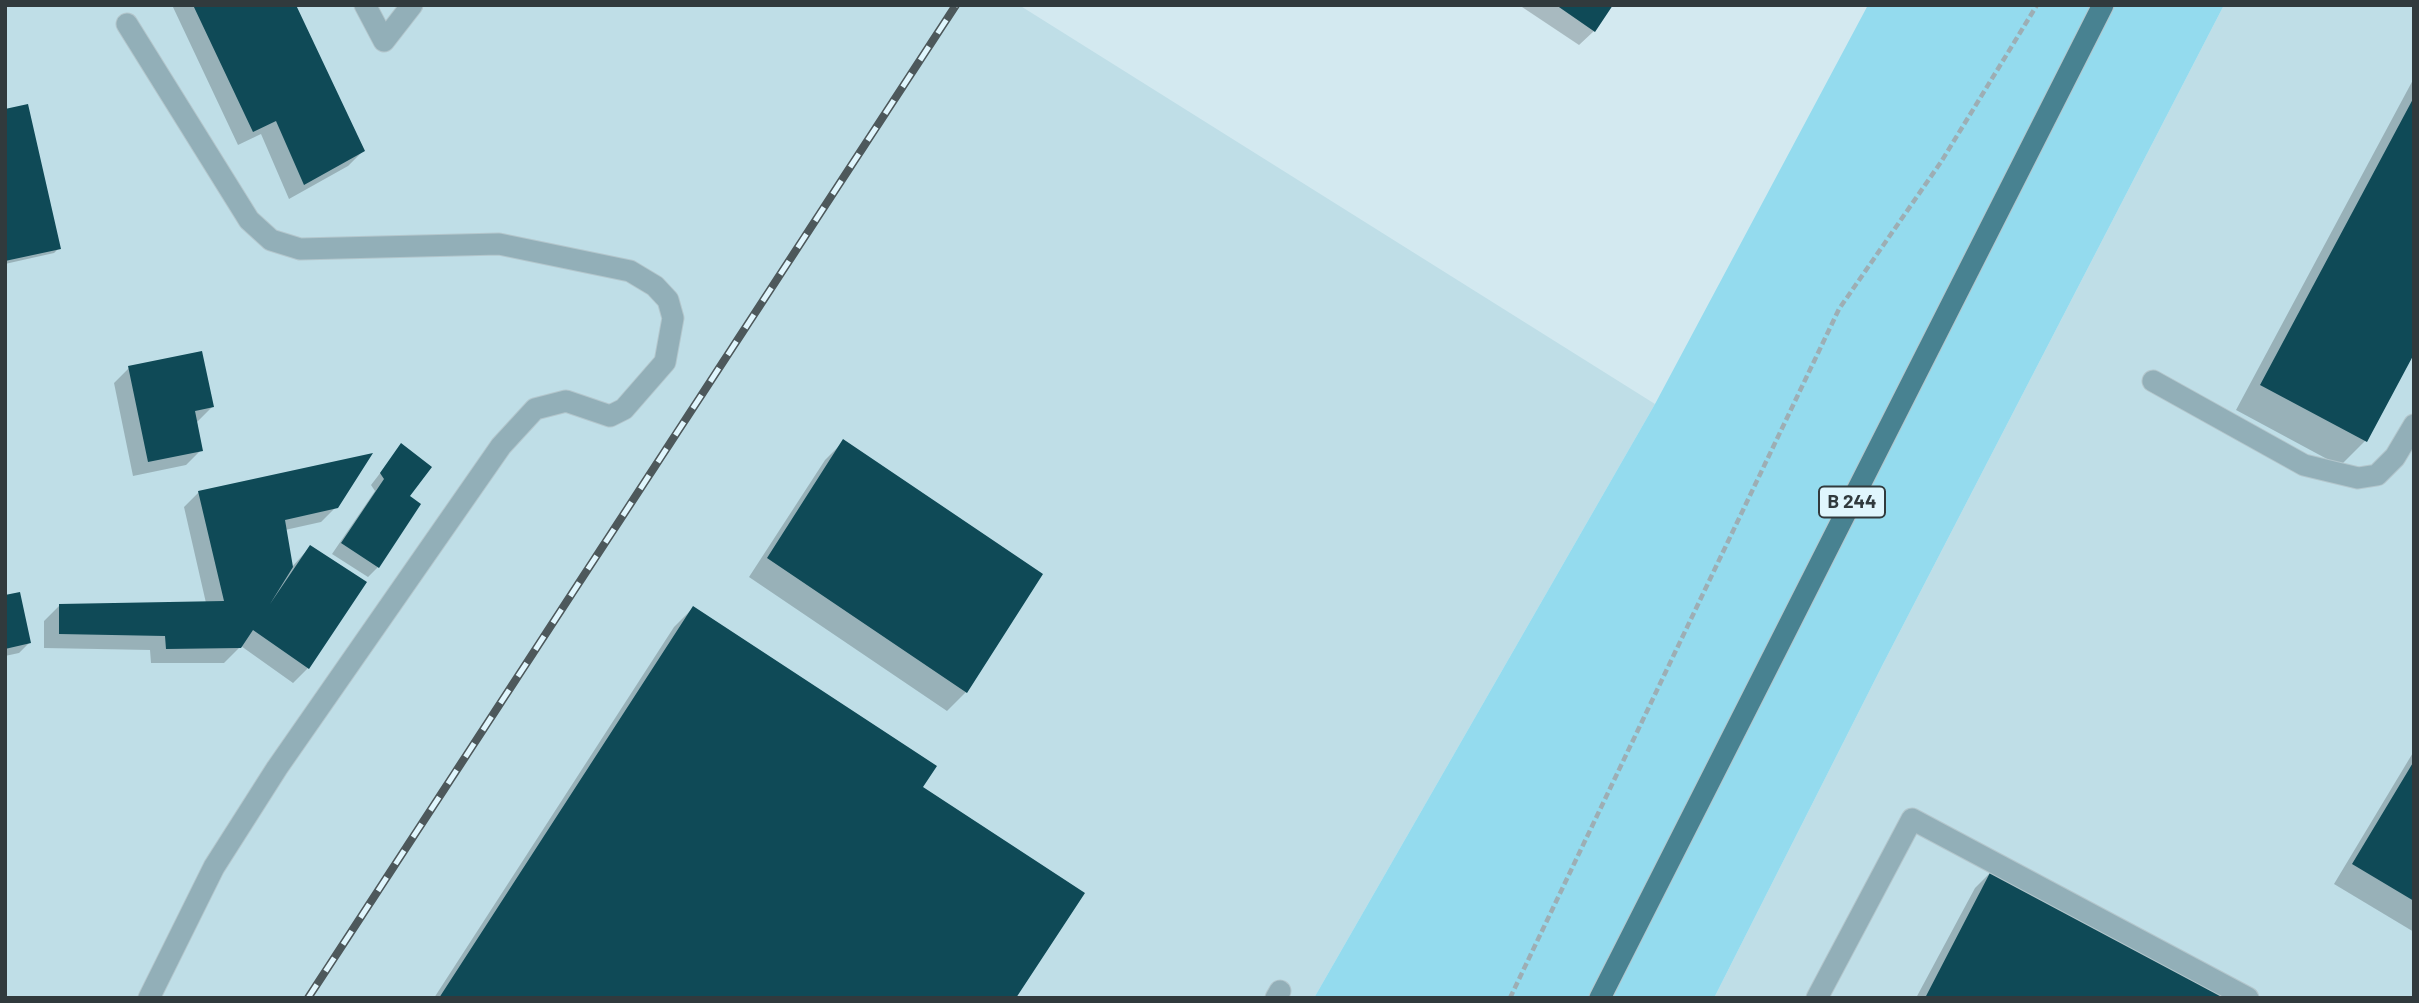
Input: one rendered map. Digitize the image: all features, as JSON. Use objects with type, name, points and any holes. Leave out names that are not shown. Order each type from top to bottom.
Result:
[{"type":"main road","name":"B 244","points":[[1600,998],[2103,5]]},
{"type":"lane","points":[[365,5],[384,41],[412,5]]},
{"type":"lane","points":[[127,24],[249,219],[271,240],[300,249],[499,244],[630,271],[655,286],[668,300],[673,318],[664,362],[624,410],[610,416],[566,401],[534,410],[501,446],[276,768],[214,867],[149,998]]},
{"type":"lane","points":[[2153,381],[2304,465],[2338,475],[2358,478],[2377,475],[2395,457],[2414,425]]},
{"type":"lane","points":[[1817,998],[1912,819],[2248,998]]},
{"type":"path","points":[[1510,998],[1833,319],[1941,162],[2037,5]]},
{"type":"shaded area","points":[[5,5],[1019,5],[1655,404],[1314,998],[5,998]]},
{"type":"shaded area","points":[[1868,5],[2224,5],[1883,664],[1714,998],[1314,998],[1655,404]]},
{"type":"shaded area","points":[[2224,5],[2414,5],[2414,998],[1714,998],[1883,664]]},
{"type":"building","points":[[193,5],[296,5],[365,151],[304,185],[276,121],[253,132]]},
{"type":"building","points":[[1556,5],[1613,5],[1595,32]]},
{"type":"building","points":[[2414,97],[2414,354],[2367,442],[2260,385]]},
{"type":"building","points":[[28,104],[61,249],[5,261],[5,109]]},
{"type":"building","points":[[202,351],[214,407],[195,411],[203,451],[148,462],[128,366]]},
{"type":"building","points":[[843,439],[1043,574],[967,693],[767,558]]},
{"type":"building","points":[[401,443],[432,467],[410,496],[421,504],[379,568],[341,543],[384,479],[380,473]]},
{"type":"building","points":[[373,453],[338,508],[285,520],[293,567],[270,604],[310,545],[367,582],[309,669],[253,630],[241,648],[166,649],[165,636],[59,634],[59,604],[224,601],[198,491]]},
{"type":"building","points":[[20,592],[31,643],[5,649],[5,595]]},
{"type":"building","points":[[693,606],[937,766],[923,787],[1085,893],[1016,998],[439,998]]},
{"type":"building","points":[[2414,761],[2414,901],[2352,864]]},
{"type":"building","points":[[1993,867],[2233,998],[1925,998]]},
{"type":"railway","points":[[308,998],[956,5]]}]
